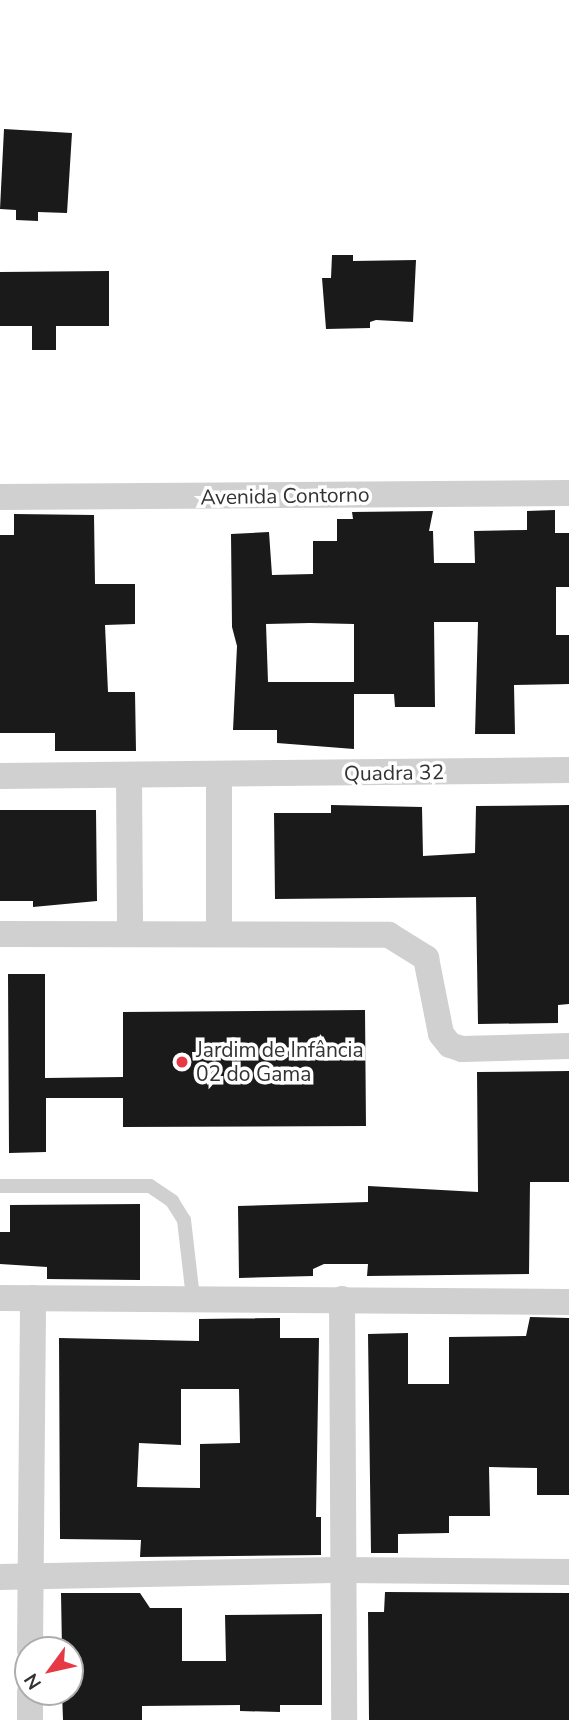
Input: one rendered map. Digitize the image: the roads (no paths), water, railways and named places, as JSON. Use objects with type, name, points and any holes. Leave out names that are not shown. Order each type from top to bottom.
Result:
[{"type":"street","name":"Avenida Contorno","points":[[0,497],[569,493]]},
{"type":"street","name":"Quadra 32","points":[[0,776],[219,776],[569,769]]},
{"type":"street","points":[[129,776],[130,931]]},
{"type":"street","points":[[219,776],[219,932]]},
{"type":"street","points":[[0,934],[130,931],[388,935],[426,958],[441,1034],[450,1045],[462,1049],[569,1046]]},
{"type":"street","points":[[0,1298],[569,1302]]},
{"type":"street","points":[[30,1636],[33,1298]]},
{"type":"street","points":[[342,1299],[344,1720]]},
{"type":"street","points":[[0,1577],[344,1570],[569,1572]]},
{"type":"lane","points":[[0,1186],[150,1185],[172,1201],[184,1220],[193,1298]]},
{"type":"place","name":"Jardim de Infância 02 do Gama","points":[[182,1062]]}]
